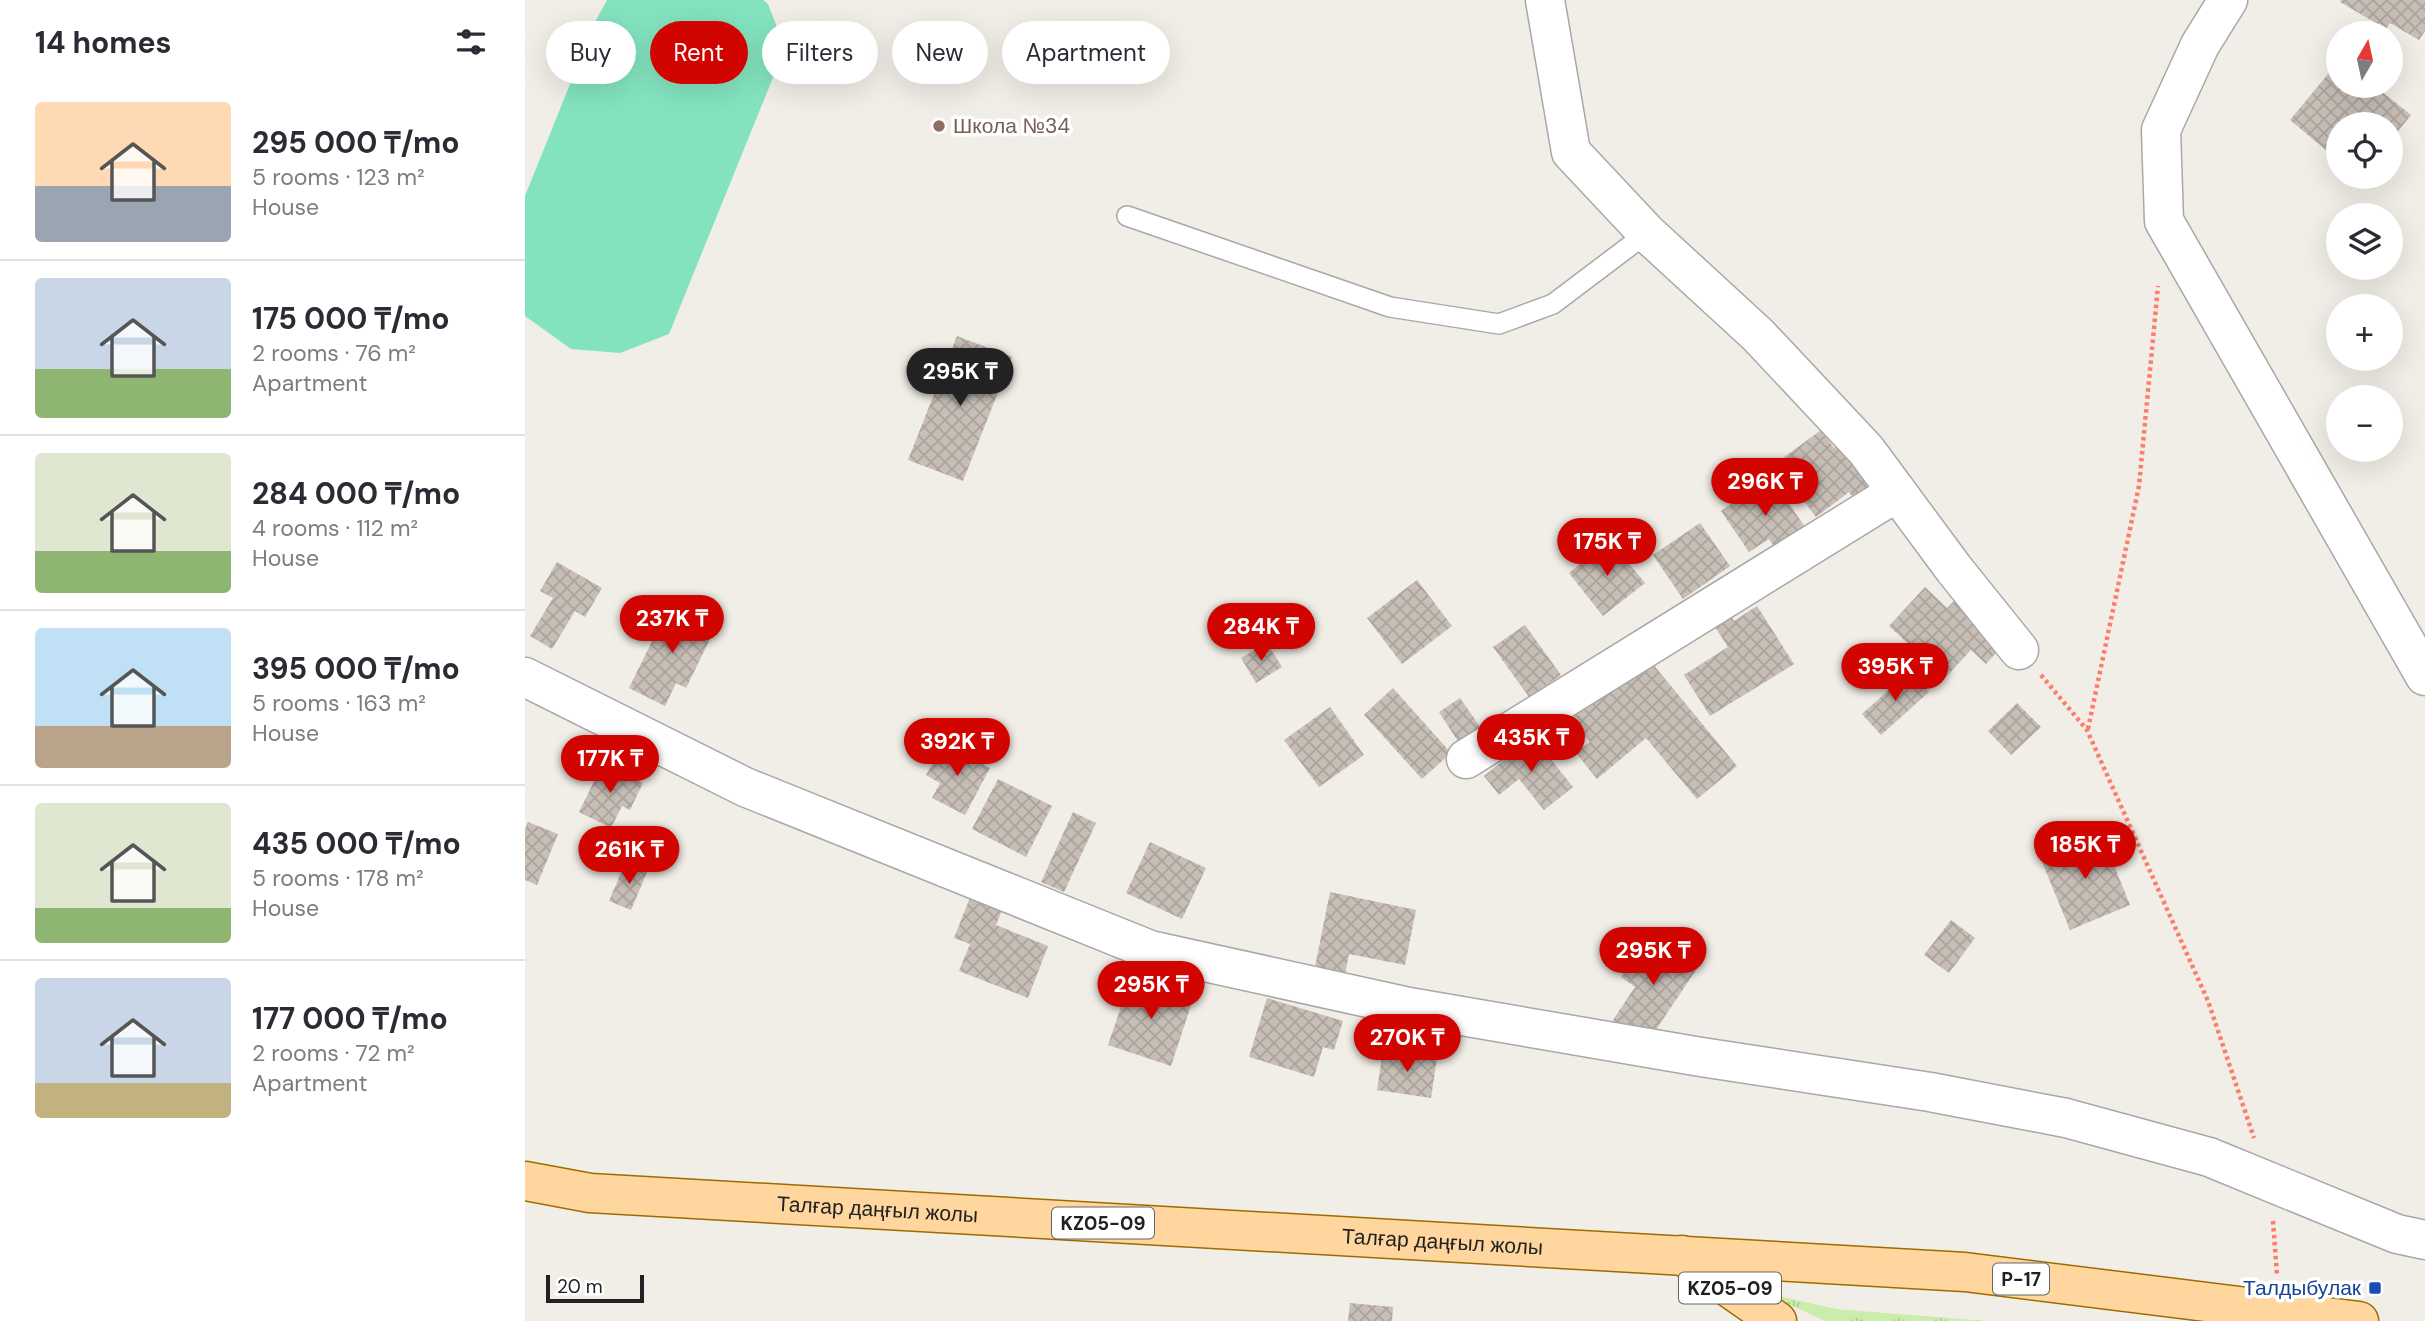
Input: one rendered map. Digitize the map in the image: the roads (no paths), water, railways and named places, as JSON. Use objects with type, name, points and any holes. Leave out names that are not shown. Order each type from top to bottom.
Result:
[{"type":"main road","name":"Талғар даңғыл жолы","points":[[525,1181],[590,1193],[1965,1272],[2201,1302],[2270,1314],[2359,1321]]},
{"type":"main road","name":"KZ05-09","points":[[1682,1255],[1777,1321]]},
{"type":"main road","points":[[2154,1321],[2201,1302]]},
{"type":"street","points":[[1545,0],[1571,152],[1647,233],[1758,335],[1866,450],[2019,650]]},
{"type":"street","points":[[2228,0],[2200,45],[2161,130],[2164,221],[2425,676]]},
{"type":"street","points":[[1466,759],[1897,492]]},
{"type":"street","points":[[525,677],[745,787],[1150,950],[1409,1007],[1701,1057],[1930,1092],[2066,1118],[2209,1157],[2397,1234],[2425,1240]]},
{"type":"lane","points":[[1127,216],[1390,307],[1499,324],[1553,304],[1647,233]]},
{"type":"place","name":"Школа №34","points":[[939,126]]},
{"type":"place","name":"Талдыбулак","points":[[2375,1288]]}]
